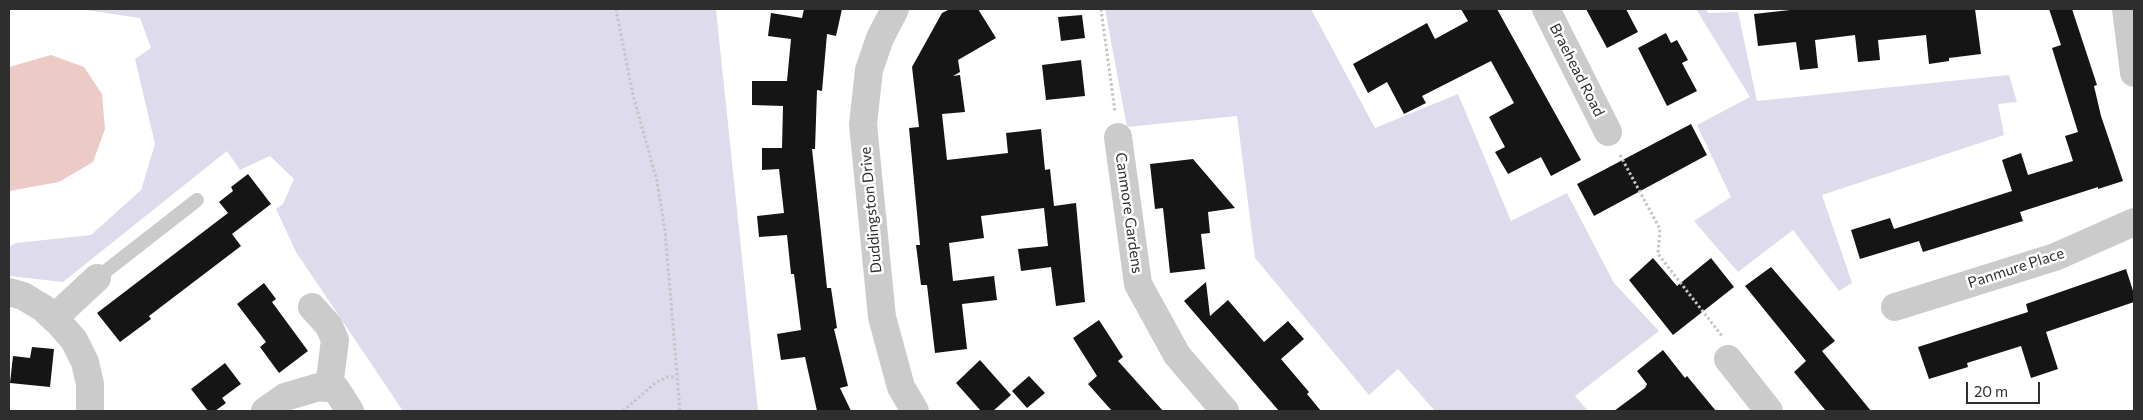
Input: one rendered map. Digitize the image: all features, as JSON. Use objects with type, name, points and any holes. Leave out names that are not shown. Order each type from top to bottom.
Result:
[{"type":"street","name":"Duddingston Drive","points":[[895,9],[880,38],[870,70],[864,124],[882,317],[901,387],[915,411]]},
{"type":"street","name":"Braehead Road","points":[[1546,9],[1608,132]]},
{"type":"street","points":[[2126,9],[2134,73]]},
{"type":"street","name":"Canmore Gardens","points":[[1118,138],[1138,284],[1177,355],[1225,411]]},
{"type":"street","name":"Panmure Place","points":[[1895,307],[2055,258],[2134,222]]},
{"type":"street","points":[[54,318],[98,278]]},
{"type":"street","points":[[9,292],[23,296],[54,318],[74,340],[85,362],[90,384],[90,411]]},
{"type":"street","points":[[312,307],[329,326],[335,340],[335,356],[329,387]]},
{"type":"street","points":[[1728,359],[1769,411]]},
{"type":"street","points":[[265,411],[285,397],[319,387],[336,389],[350,411]]},
{"type":"lane","points":[[98,278],[197,200]]},
{"type":"path","points":[[616,9],[633,95],[658,189],[665,230],[680,411]]},
{"type":"path","points":[[1101,9],[1118,138]]},
{"type":"path","points":[[1608,132],[1660,229],[1658,254],[1722,333],[1728,359]]},
{"type":"path","points":[[623,411],[655,383],[667,377],[676,377]]},
{"type":"shaded area","points":[[79,9],[716,9],[758,411],[403,411],[296,252],[276,209],[283,204],[294,179],[270,156],[240,170],[227,151],[63,282],[9,276],[9,247],[16,243],[91,235],[141,190],[155,144],[135,59],[151,48],[140,18]]},
{"type":"shaded area","points":[[1105,9],[1311,9],[1375,128],[1458,94],[1511,221],[1567,193],[1614,283],[1659,331],[1575,396],[1588,411],[1435,411],[1398,369],[1369,395],[1255,258],[1237,116],[1127,127]]},
{"type":"shaded area","points":[[1696,9],[1706,9],[1708,13],[1738,12],[1757,101],[2009,75],[2017,102],[1998,104],[2004,135],[1822,195],[1852,283],[1839,291],[1793,230],[1738,272],[1694,221],[1731,197],[1697,125],[1750,97]]},
{"type":"shaded area","points":[[51,55],[84,67],[102,94],[105,129],[93,162],[59,182],[9,191],[9,67]]},
{"type":"building","points":[[804,9],[842,9],[836,36],[827,34],[822,91],[817,90],[815,149],[812,149],[827,288],[831,288],[837,328],[834,329],[848,386],[840,388],[851,411],[817,411],[805,357],[781,360],[777,334],[801,330],[794,274],[791,274],[787,235],[759,237],[757,216],[784,213],[779,169],[762,170],[762,148],[782,148],[783,106],[752,105],[752,81],[787,81],[791,39],[768,36],[771,13],[802,18]]},
{"type":"building","points":[[950,9],[978,9],[996,38],[958,60],[960,72],[953,76],[960,75],[965,112],[942,114],[947,160],[1008,153],[1006,133],[1041,129],[1045,170],[1050,169],[1054,206],[1076,203],[1085,302],[1056,306],[1051,267],[1021,271],[1018,249],[1048,246],[1044,208],[981,216],[984,238],[949,243],[953,281],[994,276],[997,300],[962,304],[967,349],[935,353],[927,285],[921,285],[916,245],[920,245],[909,128],[919,127],[912,67],[942,13]]},
{"type":"building","points":[[1461,9],[1497,9],[1581,160],[1551,176],[1541,157],[1508,174],[1495,152],[1505,147],[1489,117],[1514,103],[1491,61],[1422,96],[1426,103],[1404,114],[1387,82],[1368,93],[1353,64],[1427,23],[1435,39],[1468,21]]},
{"type":"building","points":[[1586,9],[1626,9],[1638,32],[1607,48]]},
{"type":"building","points":[[1799,9],[1975,9],[1981,54],[1949,58],[1949,61],[1929,64],[1926,35],[1878,40],[1880,60],[1858,62],[1855,35],[1815,40],[1818,68],[1800,70],[1796,42],[1758,46],[1754,14]]},
{"type":"building","points":[[2049,9],[2072,9],[2097,85],[2094,86],[2101,116],[2123,181],[2020,212],[2023,221],[1923,252],[1919,241],[1860,259],[1851,230],[1890,218],[1894,229],[2012,191],[2002,160],[2021,153],[2028,175],[2073,161],[2065,136],[2078,132],[2052,48],[2061,45]]},
{"type":"building","points":[[1082,15],[1085,38],[1061,41],[1058,17]]},
{"type":"building","points":[[1666,33],[1671,43],[1677,40],[1688,60],[1682,63],[1697,91],[1667,106],[1638,48]]},
{"type":"building","points":[[1081,60],[1085,96],[1046,100],[1042,65]]},
{"type":"building","points":[[1691,124],[1707,155],[1594,216],[1577,184]]},
{"type":"building","points":[[1193,159],[1235,208],[1208,212],[1210,233],[1201,234],[1205,269],[1170,273],[1163,208],[1155,209],[1150,164]]},
{"type":"building","points":[[248,174],[271,204],[232,234],[241,246],[149,316],[151,319],[120,342],[97,313],[228,213],[219,202],[233,191],[231,187]]},
{"type":"building","points":[[1653,258],[1677,286],[1711,258],[1734,287],[1673,335],[1629,280]]},
{"type":"building","points":[[1771,267],[1835,341],[1822,351],[1871,411],[1826,411],[1794,372],[1806,361],[1745,286]]},
{"type":"building","points":[[2126,269],[2134,294],[2134,302],[2046,332],[2058,369],[2031,378],[2021,346],[1967,363],[1968,367],[1929,379],[1918,347],[2028,312],[2026,304]]},
{"type":"building","points":[[1206,282],[1210,316],[1228,300],[1264,342],[1288,321],[1304,339],[1281,359],[1309,392],[1307,394],[1321,411],[1279,411],[1184,301]]},
{"type":"building","points":[[264,283],[276,299],[272,302],[308,351],[279,373],[260,347],[266,342],[237,304]]},
{"type":"building","points":[[1099,320],[1123,357],[1118,361],[1163,411],[1112,411],[1088,384],[1097,376],[1073,338]]},
{"type":"building","points":[[32,347],[54,349],[50,387],[10,383],[13,356],[30,358]]},
{"type":"building","points":[[1663,350],[1685,378],[1687,376],[1716,411],[1614,411],[1645,388],[1647,384],[1637,371]]},
{"type":"building","points":[[980,360],[1011,395],[993,411],[981,411],[956,383]]},
{"type":"building","points":[[225,363],[241,384],[222,398],[226,403],[215,411],[208,411],[191,389]]},
{"type":"building","points":[[1029,376],[1045,393],[1027,408],[1012,391]]}]
